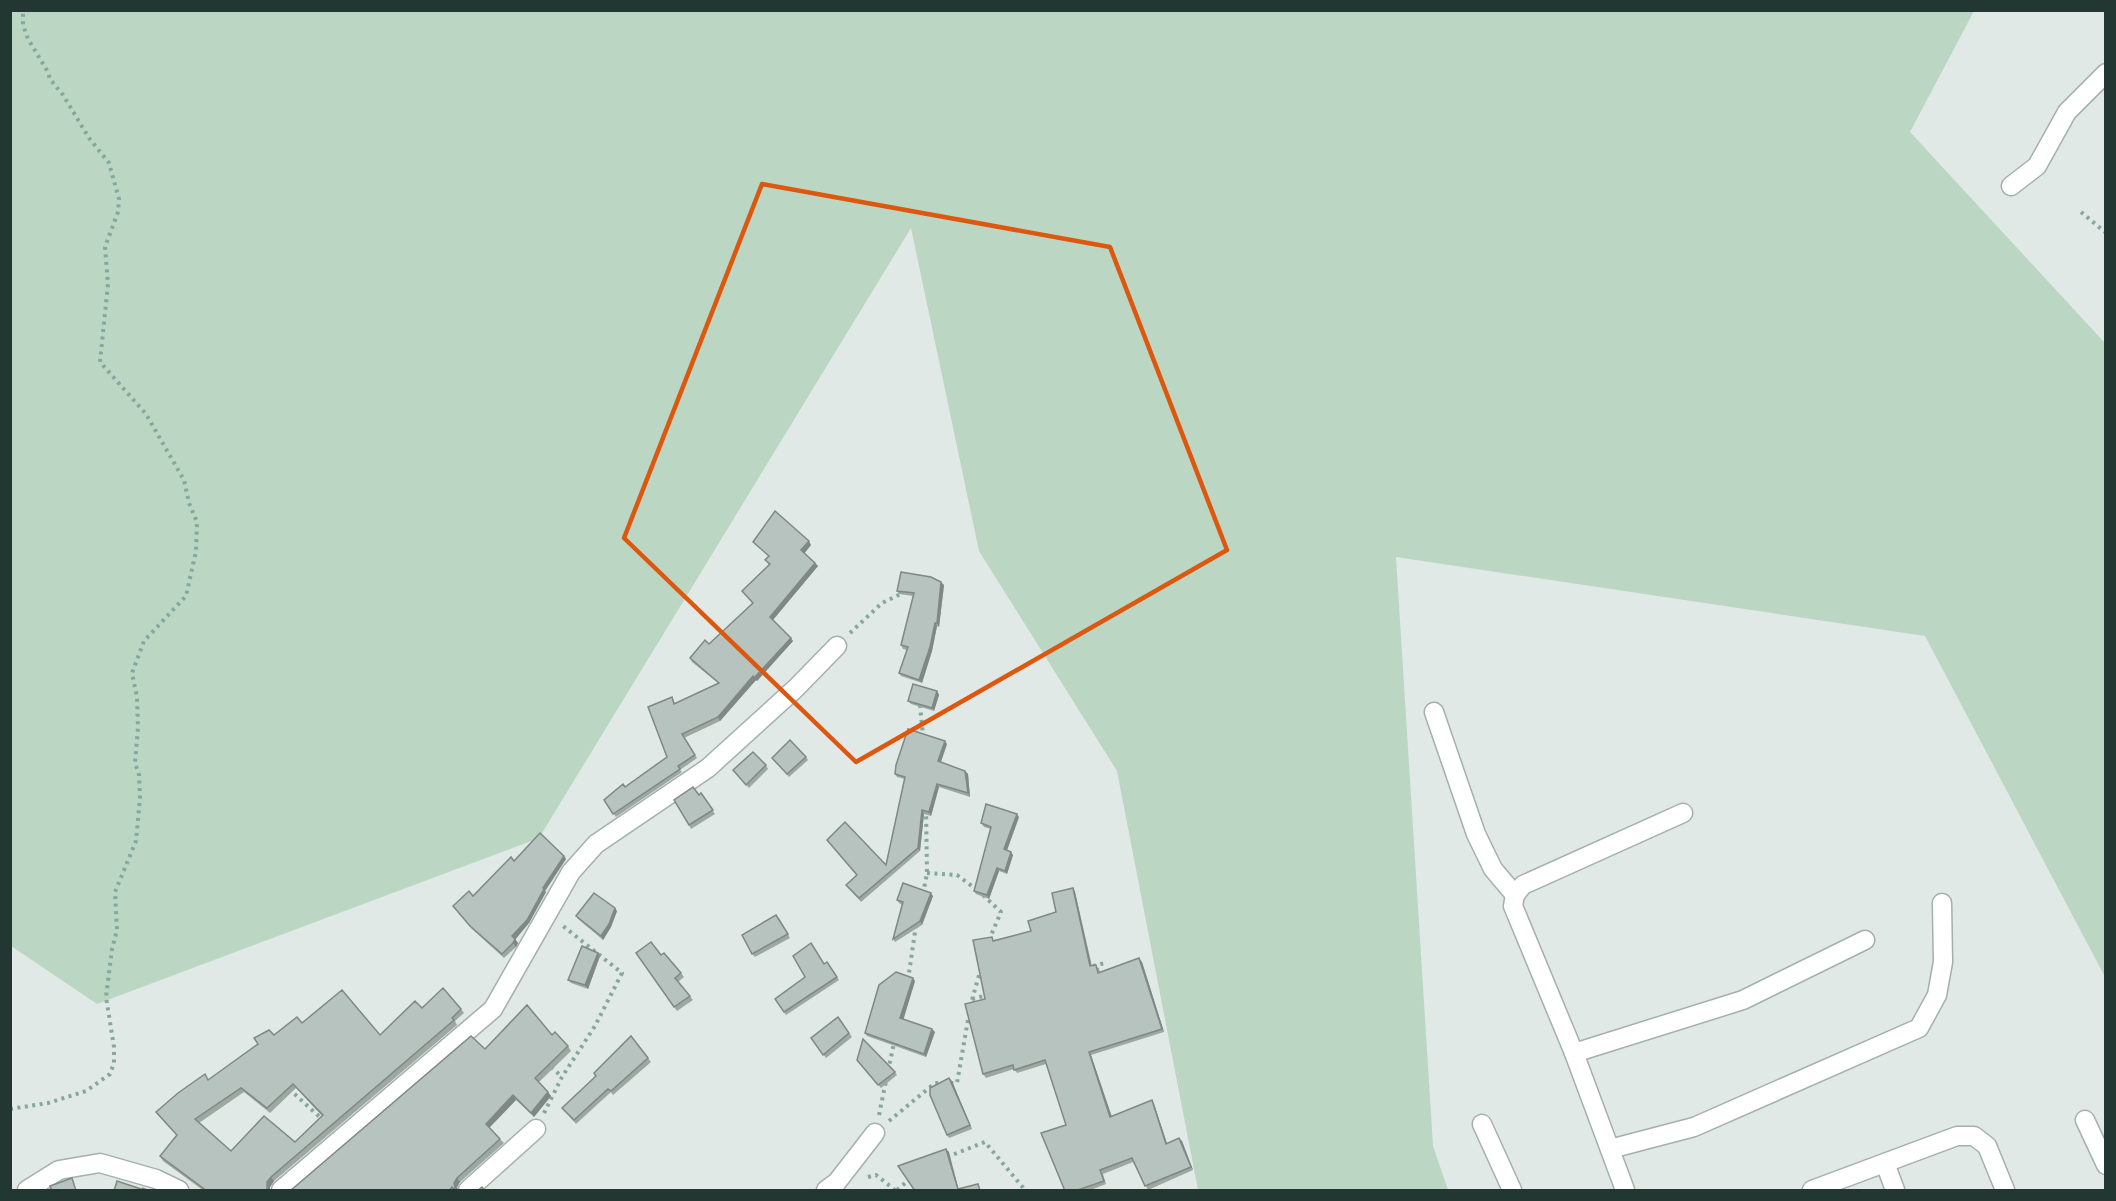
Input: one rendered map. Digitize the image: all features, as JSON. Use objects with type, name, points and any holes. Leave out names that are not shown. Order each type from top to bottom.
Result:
[{"type":"street","points":[[2011,186],[2037,166],[2067,112],[2106,73]]},
{"type":"street","points":[[281,1191],[493,1009],[572,872],[596,844],[708,768],[796,688],[837,646]]},
{"type":"street","points":[[1434,712],[1476,834],[1493,869],[1515,894]]},
{"type":"street","points":[[1625,1191],[1574,1053],[1514,906],[1515,894],[1523,885],[1683,813]]},
{"type":"street","points":[[1610,1149],[1694,1127],[1919,1028],[1937,995],[1943,962],[1942,903]]},
{"type":"street","points":[[1574,1053],[1743,1000],[1865,940]]},
{"type":"street","points":[[2085,1120],[2106,1166]]},
{"type":"street","points":[[1482,1124],[1512,1191]]},
{"type":"street","points":[[468,1191],[536,1129]]},
{"type":"street","points":[[831,1186],[875,1133]]},
{"type":"street","points":[[1812,1191],[1957,1136],[1974,1136],[1987,1146],[2005,1191]]},
{"type":"street","points":[[27,1191],[59,1170],[100,1163],[156,1179],[179,1191]]},
{"type":"street","points":[[1885,1163],[1896,1191]]},
{"type":"path","points":[[10,1109],[48,1102],[86,1091],[110,1074],[114,1063],[114,1047],[106,997],[112,949],[117,930],[115,892],[136,841],[140,798],[139,775],[135,763],[138,728],[137,697],[132,674],[144,641],[186,596],[196,551],[197,531],[197,522],[189,503],[184,480],[146,414],[100,362],[99,355],[107,314],[108,284],[105,248],[115,221],[119,199],[109,163],[89,138],[63,95],[50,79],[28,39],[23,24],[23,10]]},
{"type":"path","points":[[2081,212],[2106,233]]},
{"type":"path","points":[[837,646],[882,603],[909,591]]},
{"type":"path","points":[[919,698],[923,744]]},
{"type":"path","points":[[922,897],[927,873],[926,802]]},
{"type":"path","points":[[927,873],[957,875],[981,893],[1000,912],[986,948]]},
{"type":"path","points":[[908,983],[918,920]]},
{"type":"path","points":[[536,1129],[562,1077],[594,1026],[622,973],[561,924],[539,929]]},
{"type":"path","points":[[875,1133],[935,1083],[957,1083],[971,1000],[983,958]]},
{"type":"path","points":[[1083,969],[1105,963]]},
{"type":"path","points":[[971,1000],[993,994]]},
{"type":"path","points":[[875,1133],[895,1039]]},
{"type":"path","points":[[547,1062],[562,1077]]},
{"type":"path","points":[[286,1086],[343,1138]]},
{"type":"path","points":[[945,1157],[985,1142],[1025,1191]]},
{"type":"path","points":[[831,1186],[876,1176],[896,1191],[912,1176]]},
{"type":"highlighted area","points":[[762,184],[1110,247],[1227,550],[856,762],[624,538]]},
{"type":"green space","points":[[10,11],[1974,11],[1910,132],[2105,343],[2105,977],[1925,636],[1396,557],[1433,1146],[1448,1190],[1198,1190],[1117,771],[979,551],[911,228],[539,838],[97,1004],[11,946]]},
{"type":"building","points":[[775,511],[809,541],[801,550],[815,563],[770,617],[791,638],[754,678],[753,676],[718,717],[682,734],[695,755],[678,766],[680,769],[613,814],[604,800],[623,784],[625,787],[667,757],[648,707],[672,697],[674,704],[719,683],[690,658],[705,640],[709,644],[753,603],[742,591],[770,564],[765,560],[769,556],[753,542]]},
{"type":"building","points":[[901,572],[931,577],[941,582],[937,623],[935,623],[919,680],[899,673],[908,647],[901,645],[914,593],[897,591]]},
{"type":"building","points":[[913,684],[937,691],[932,708],[908,701]]},
{"type":"building","points":[[908,729],[945,741],[938,761],[965,771],[968,793],[937,784],[929,812],[922,810],[918,848],[859,898],[846,885],[857,875],[827,840],[845,822],[886,865],[905,777],[895,774],[896,765]]},
{"type":"building","points":[[790,740],[806,757],[787,774],[772,758]]},
{"type":"building","points":[[753,752],[766,765],[746,785],[733,770]]},
{"type":"building","points":[[693,787],[699,795],[701,793],[713,810],[689,825],[674,800]]},
{"type":"building","points":[[986,804],[1017,814],[1004,849],[1011,852],[1005,871],[997,868],[987,895],[974,891],[991,827],[981,823]]},
{"type":"building","points":[[540,833],[564,856],[543,888],[527,920],[512,936],[515,939],[513,943],[502,954],[470,926],[453,906],[469,891],[473,896],[511,857],[514,861]]},
{"type":"building","points":[[903,883],[931,893],[920,921],[893,939],[903,902],[897,900]]},
{"type":"building","points":[[1073,888],[1090,966],[1096,965],[1098,973],[1139,958],[1162,1029],[1089,1052],[1110,1117],[1152,1100],[1166,1144],[1179,1138],[1191,1167],[1145,1186],[1132,1158],[1100,1170],[1104,1181],[1075,1191],[1065,1191],[1041,1133],[1066,1125],[1045,1060],[1014,1070],[1013,1065],[983,1074],[965,1004],[985,999],[973,940],[992,937],[993,941],[1031,931],[1028,921],[1056,912],[1052,893]]},
{"type":"building","points":[[594,893],[615,908],[601,936],[576,916]]},
{"type":"building","points":[[776,915],[788,934],[752,954],[742,935]]},
{"type":"building","points":[[651,942],[661,955],[664,953],[681,973],[675,978],[690,996],[674,1007],[636,953]]},
{"type":"building","points":[[811,943],[824,964],[827,962],[837,977],[784,1012],[775,999],[805,977],[793,956]]},
{"type":"building","points":[[582,946],[598,953],[585,985],[568,980]]},
{"type":"building","points":[[896,972],[913,978],[900,1018],[932,1029],[924,1054],[865,1033],[879,985]]},
{"type":"building","points":[[443,988],[461,1009],[452,1018],[454,1020],[271,1177],[267,1182],[268,1191],[207,1191],[160,1156],[177,1135],[156,1112],[205,1074],[208,1080],[258,1044],[254,1038],[269,1030],[274,1035],[297,1017],[302,1023],[342,990],[380,1035],[415,1001],[422,1008]],"holes":[[[293,1084],[323,1115],[295,1142],[264,1116],[231,1151],[195,1119],[241,1088],[267,1108]]]},
{"type":"building","points":[[527,1005],[552,1035],[555,1032],[568,1046],[535,1078],[548,1092],[531,1113],[513,1095],[486,1124],[500,1139],[457,1178],[454,1183],[456,1191],[452,1187],[449,1191],[290,1191],[471,1036],[485,1049]]},
{"type":"building","points":[[838,1017],[849,1033],[823,1055],[811,1038]]},
{"type":"building","points":[[631,1036],[648,1058],[611,1091],[608,1089],[574,1120],[562,1108],[596,1076],[594,1073]]},
{"type":"building","points":[[863,1039],[895,1072],[878,1085],[857,1060]]},
{"type":"building","points":[[949,1078],[970,1125],[947,1135],[930,1095],[930,1088]]},
{"type":"building","points":[[946,1149],[958,1189],[978,1184],[980,1191],[915,1191],[898,1166]]},
{"type":"building","points":[[72,1178],[76,1191],[52,1191],[50,1186]]},
{"type":"building","points":[[117,1181],[144,1190],[142,1188],[150,1191],[114,1191]]}]
